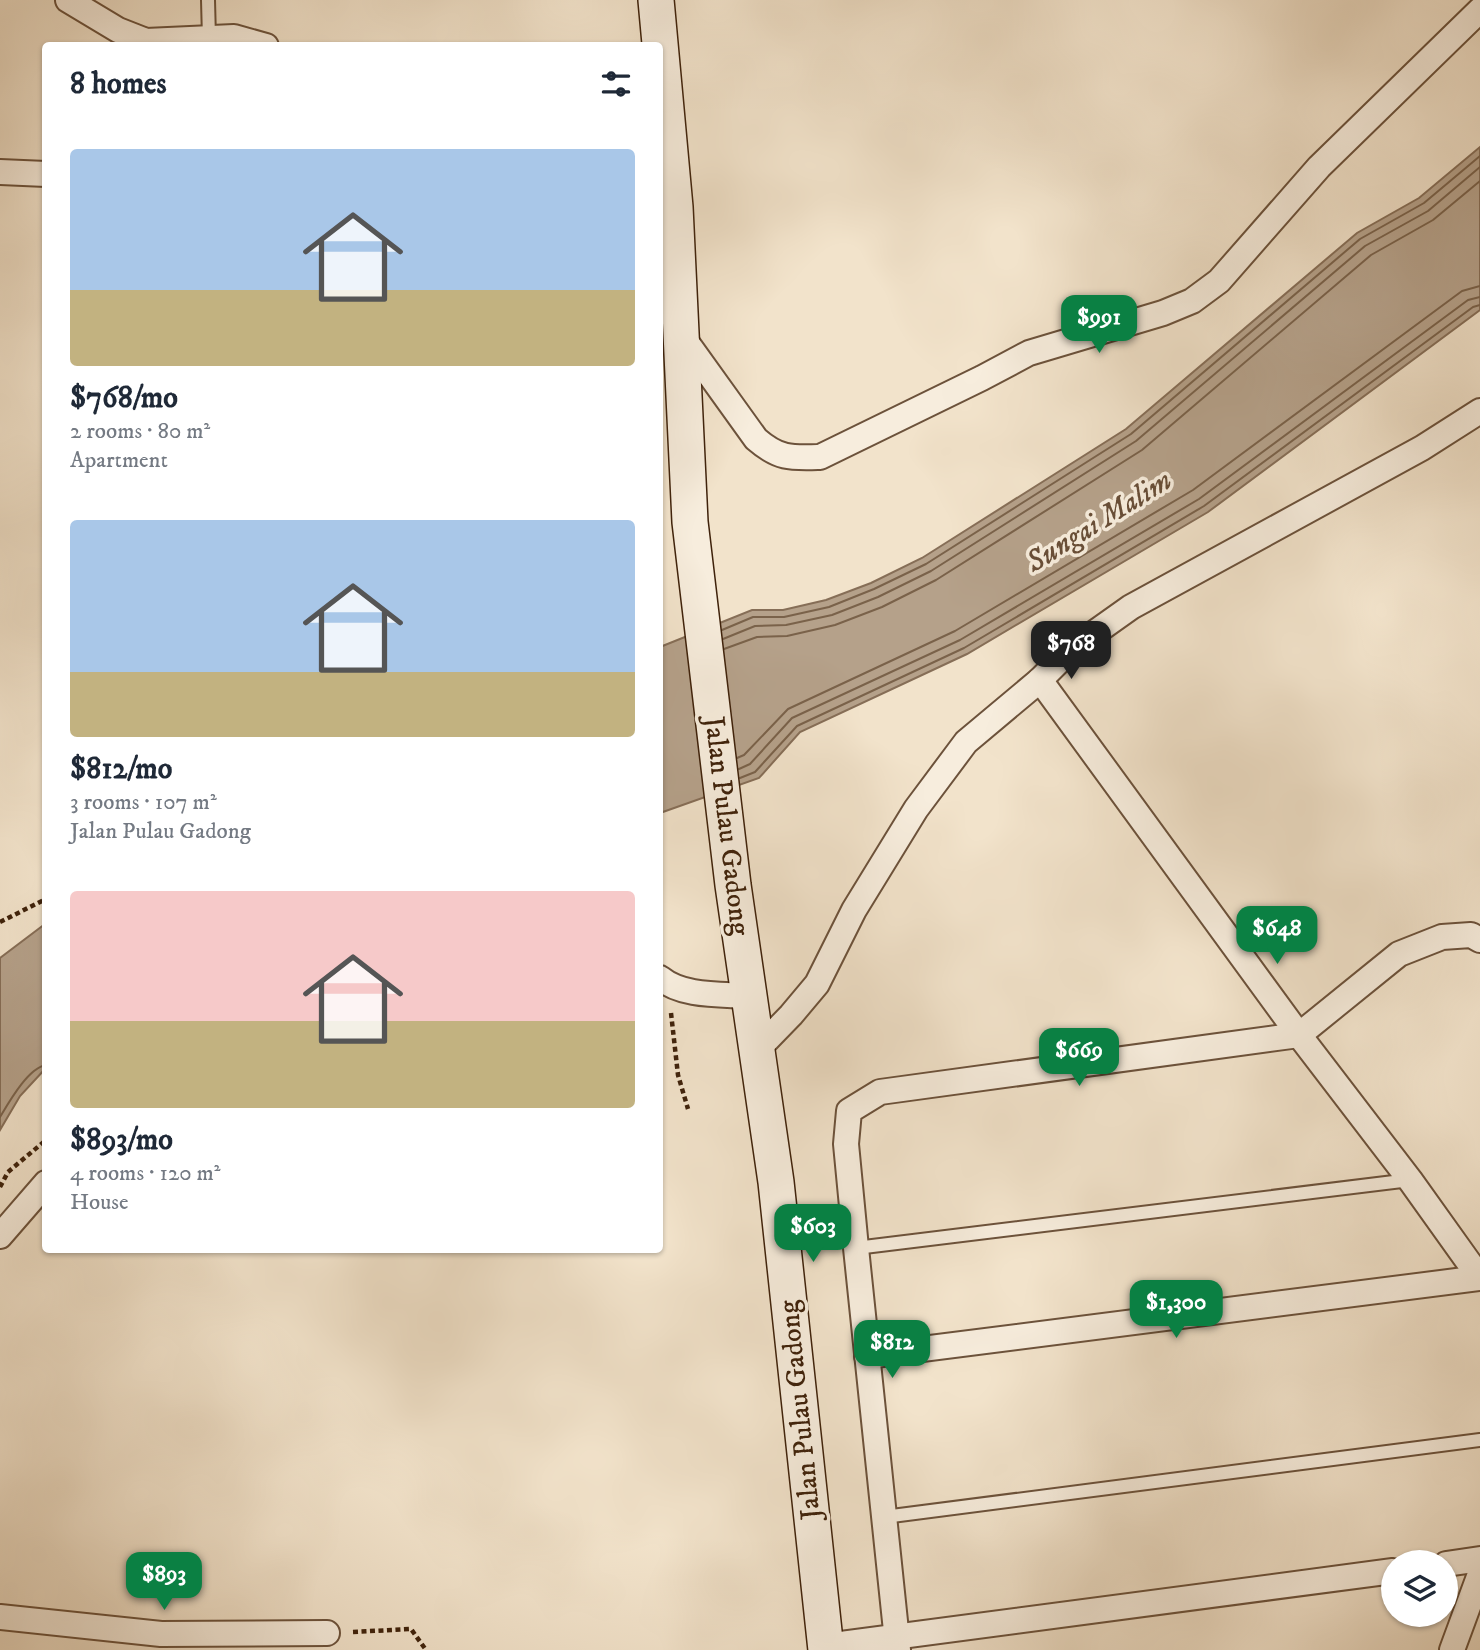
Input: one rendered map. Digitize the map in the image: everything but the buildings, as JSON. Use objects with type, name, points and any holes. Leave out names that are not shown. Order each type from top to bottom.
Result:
[{"type":"main road","name":"Jalan Pulau Gadong","points":[[656,0],[658,42]]},
{"type":"main road","name":"Jalan Pulau Gadong","points":[[663,133],[667,209],[681,336],[690,522],[733,885],[776,1182],[826,1648]]},
{"type":"street","points":[[68,0],[118,30],[146,41],[234,37],[252,42]]},
{"type":"street","points":[[681,336],[756,439],[771,452],[791,458],[820,457],[1029,353],[1163,313],[1192,301],[1219,281],[1319,167],[1480,10]]},
{"type":"street","points":[[0,172],[42,174]]},
{"type":"street","points":[[757,1050],[817,984],[854,910],[916,809],[966,742],[1040,680],[1069,651],[1131,607],[1422,447],[1480,411]]},
{"type":"street","points":[[867,1356],[1480,1278],[1040,680]]},
{"type":"street","points":[[897,1644],[846,1144],[849,1111],[880,1092],[1299,1035],[1399,954],[1442,937],[1471,935],[1480,940]]},
{"type":"street","points":[[663,981],[689,992],[749,996]]},
{"type":"street","points":[[0,1236],[42,1188]]},
{"type":"street","points":[[1458,1562],[1480,1559]]},
{"type":"street","points":[[826,1648],[897,1644],[1381,1573]]},
{"type":"street","points":[[1452,1650],[1480,1574]]},
{"type":"street","points":[[0,1617],[160,1634],[327,1633]]},
{"type":"lane","points":[[208,0],[209,38]]},
{"type":"lane","points":[[856,1248],[1410,1180]]},
{"type":"lane","points":[[884,1517],[1480,1440]]},
{"type":"path","points":[[0,922],[42,901]]},
{"type":"path","points":[[663,981],[678,1075],[688,1108]]},
{"type":"path","points":[[0,1187],[8,1172],[42,1143]]},
{"type":"path","points":[[327,1633],[411,1629],[426,1650]]},
{"type":"water","name":"Sungai Malim","points":[[1480,147],[1480,310],[1208,512],[967,654],[800,732],[759,778],[663,812],[663,646],[752,610],[783,610],[826,600],[871,583],[922,558],[1126,429],[1357,233],[1419,198]]},
{"type":"water","points":[[42,926],[42,1072],[20,1096],[0,1130],[0,958]]}]
